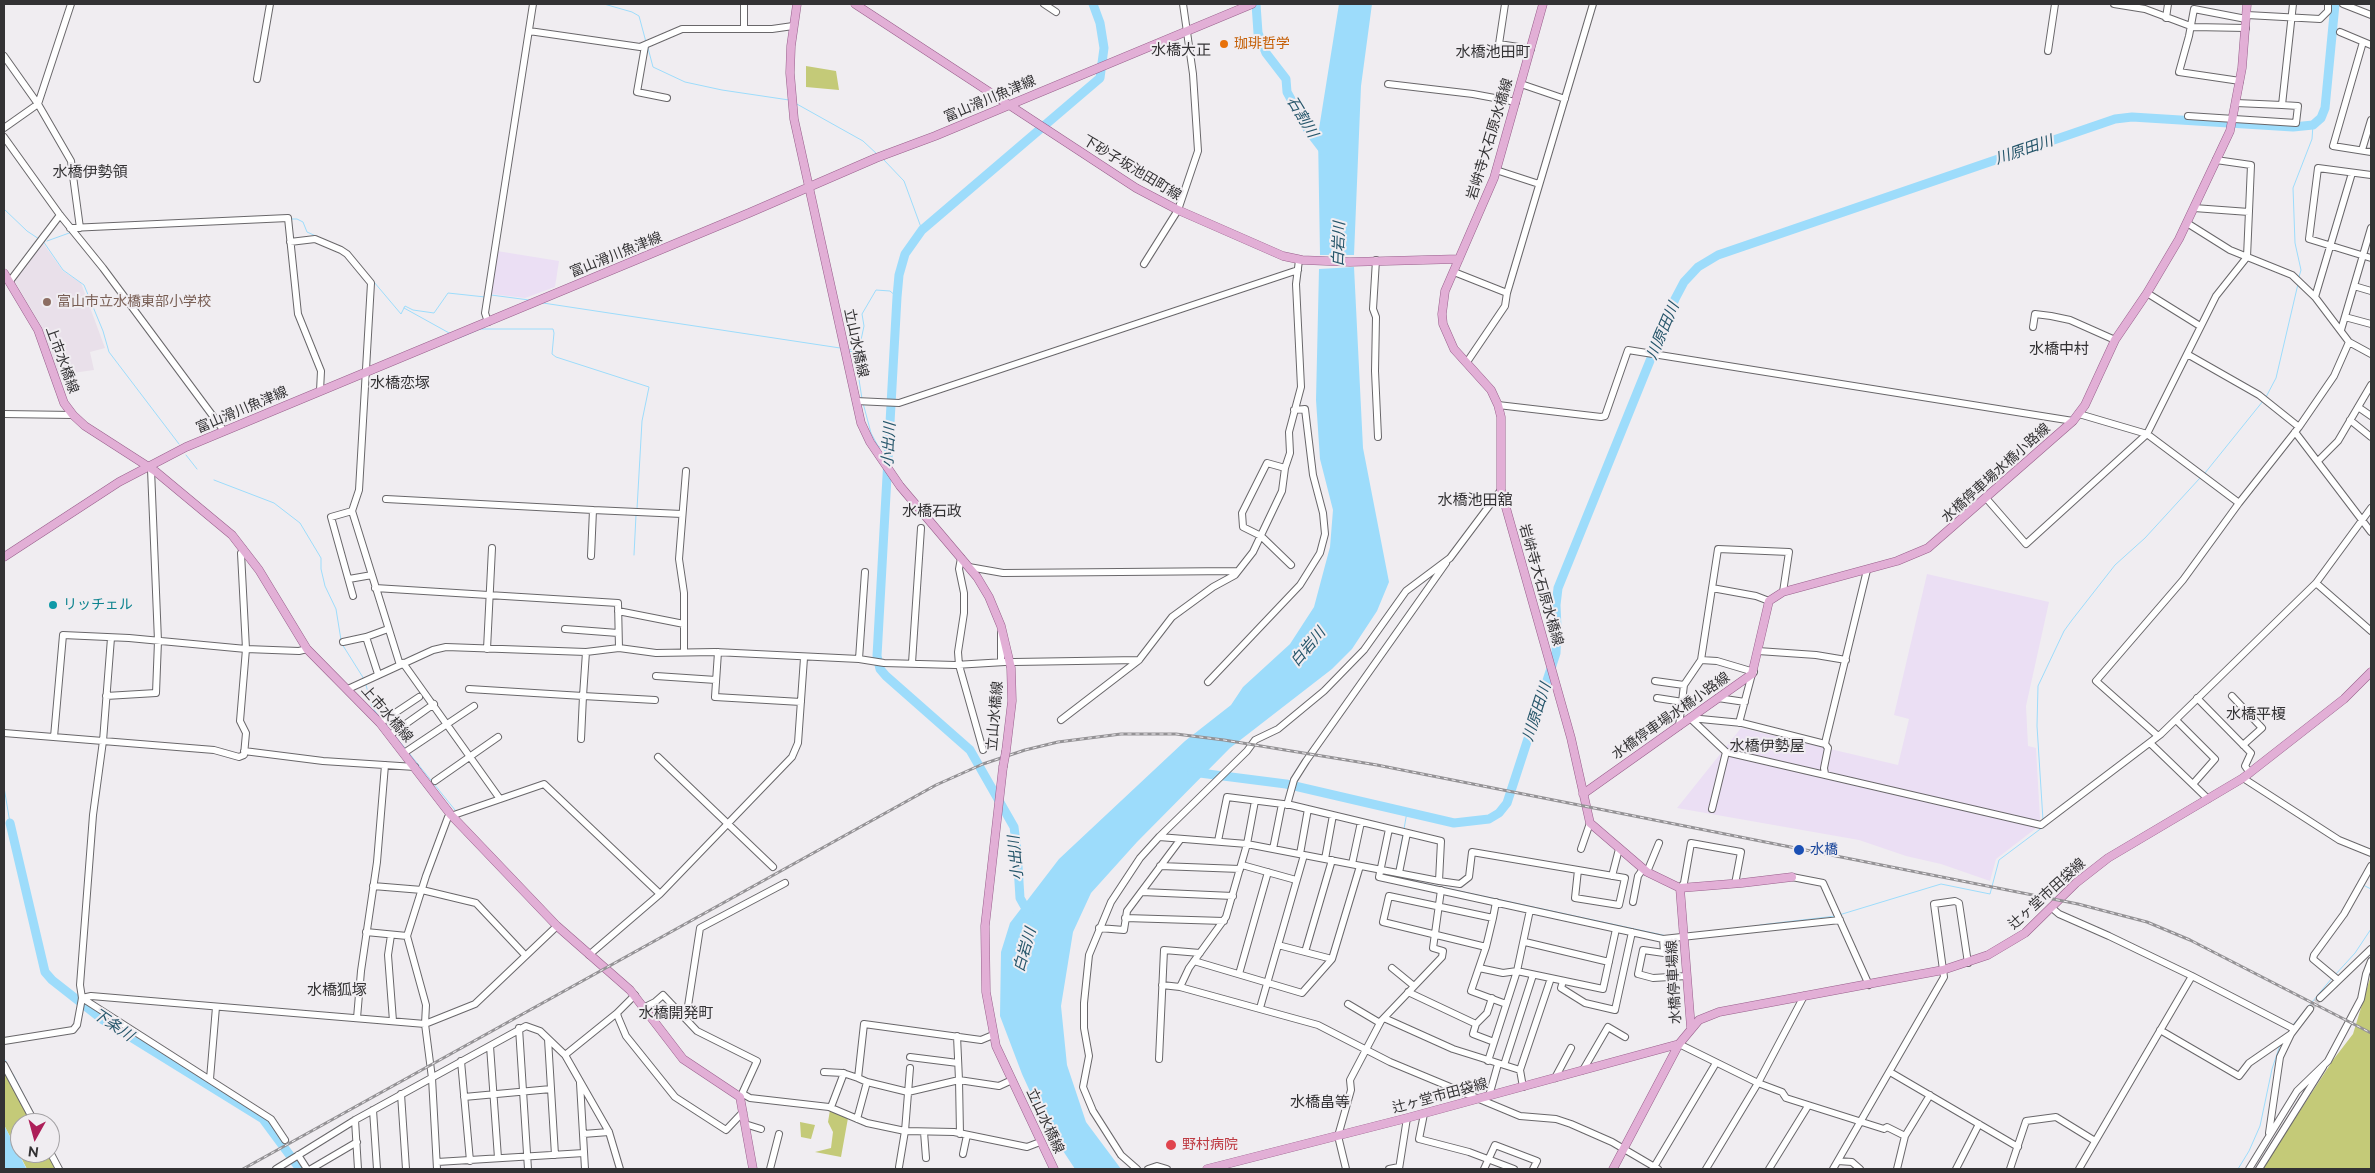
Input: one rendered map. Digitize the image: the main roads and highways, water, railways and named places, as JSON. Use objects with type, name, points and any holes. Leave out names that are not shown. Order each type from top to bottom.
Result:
[{"type":"main road","name":"立山水橋線","points":[[797,4],[793,26],[790,73],[793,105],[809,188],[862,423],[880,458],[900,486],[969,567],[989,597],[1001,626],[1011,668],[1012,701],[985,926],[986,992],[993,1035],[1040,1142],[1054,1169]]},
{"type":"main road","name":"下砂子坂池田町線","points":[[855,4],[1136,188],[1178,210],[1283,256],[1301,260],[1459,259]]},
{"type":"main road","name":"富山滑川魚津線","points":[[4,557],[92,499],[150,467],[224,431],[809,188],[876,158],[1252,4]]},
{"type":"main road","name":"岩峅寺大石原水橋線","points":[[1543,4],[1496,170],[1444,298],[1443,324],[1454,349],[1491,390],[1498,405],[1501,417],[1501,490],[1569,729],[1590,822],[1645,871],[1680,888]]},
{"type":"main road","name":"水橋停車場水橋小路線","points":[[1583,794],[1753,673],[1769,601],[1783,592],[1867,570],[1906,558],[1928,548],[2079,414],[2115,340],[2147,293],[2187,223],[2230,131],[2240,81],[2247,4]]},
{"type":"main road","name":"上市水橋線","points":[[6,277],[38,330],[64,403],[73,415],[85,426],[150,467],[214,518],[232,535],[259,570],[307,649],[348,688],[380,723],[451,816],[557,926],[635,995],[684,1059],[742,1096],[753,1169]]},
{"type":"main road","name":"辻ヶ堂市田袋線","points":[[1691,1028],[1698,1020],[1719,1012],[1869,985],[1968,964],[2007,945],[2052,908],[2076,883],[2108,858],[2246,775],[2344,699],[2371,672]]},
{"type":"main road","points":[[1680,888],[1792,877]]},
{"type":"main road","name":"水橋停車場線","points":[[1613,1169],[1679,1044],[1691,1028],[1680,888]]},
{"type":"main road","name":"辻ヶ堂市田袋線","points":[[1207,1169],[1424,1114],[1679,1044]]},
{"type":"water","name":"白岩川","points":[[1339,4],[1372,4],[1361,86],[1354,255],[1320,255],[1318,135]]},
{"type":"water","name":"白岩川","points":[[1354,267],[1363,448],[1389,582],[1377,611],[1352,649],[1332,669],[1230,748],[1137,842],[1091,893],[1073,932],[1061,1006],[1067,1065],[1086,1122],[1121,1169],[1075,1169],[1044,1122],[1022,1074],[1000,1016],[1001,952],[1010,923],[1059,859],[1185,741],[1231,705],[1243,687],[1290,644],[1314,607],[1330,547],[1333,510],[1320,459],[1316,400],[1319,269]]},
{"type":"water","points":[[4,1125],[10,1137],[10,1163],[23,1163],[27,1169],[4,1169]]},
{"type":"waterway","points":[[604,4],[632,12],[639,16],[646,42]]},
{"type":"waterway","name":"小出川","points":[[1029,914],[1020,898],[1014,827],[970,750],[886,676],[880,669],[877,656],[897,297],[899,275],[905,254],[922,230],[1100,78],[1104,48],[1100,23],[1093,4]]},
{"type":"waterway","name":"石割川","points":[[1256,4],[1258,33],[1266,53],[1286,79],[1287,92],[1308,130],[1324,151]]},
{"type":"waterway","name":"川原田川","points":[[1192,772],[1286,784],[1454,823],[1489,819],[1499,813],[1507,803],[1556,653],[1558,588],[1675,299],[1684,282],[1698,267],[1718,255],[2115,119],[2132,117],[2293,127],[2313,125],[2321,118],[2325,108],[2335,4]]},
{"type":"waterway","points":[[648,48],[653,67],[685,82],[722,90],[789,100]]},
{"type":"waterway","points":[[795,103],[863,141],[878,155]]},
{"type":"waterway","points":[[2299,277],[2301,270],[2295,243],[2293,188],[2312,139],[2313,125]]},
{"type":"waterway","points":[[883,159],[904,181],[922,230]]},
{"type":"waterway","points":[[4,209],[27,231],[39,239]]},
{"type":"waterway","points":[[290,219],[297,219],[303,222],[307,232],[327,241]]},
{"type":"waterway","points":[[47,241],[72,232]]},
{"type":"waterway","points":[[43,241],[63,270],[84,285],[103,331],[109,352],[179,444]]},
{"type":"waterway","points":[[374,282],[401,314],[405,306],[413,310],[434,313],[448,293],[485,297]]},
{"type":"waterway","points":[[2266,397],[2276,378],[2298,284]]},
{"type":"waterway","points":[[849,350],[858,347],[864,326],[862,314],[876,290],[890,291],[897,297]]},
{"type":"waterway","points":[[491,295],[529,300]]},
{"type":"waterway","points":[[543,303],[840,348]]},
{"type":"waterway","points":[[404,308],[451,334]]},
{"type":"waterway","points":[[459,338],[480,329],[553,329],[552,354],[556,357],[649,387],[642,421],[637,509]]},
{"type":"waterway","points":[[849,351],[861,354],[858,373],[862,399]]},
{"type":"waterway","points":[[2205,473],[2263,401]]},
{"type":"waterway","points":[[863,403],[871,433],[878,446],[888,452]]},
{"type":"waterway","points":[[186,455],[197,469]]},
{"type":"waterway","points":[[2043,820],[2037,726],[2038,686],[2064,631],[2072,620],[2115,565],[2145,538],[2200,478]]},
{"type":"waterway","points":[[214,480],[274,503],[300,523],[321,558],[321,569],[325,586],[336,609],[341,640]]},
{"type":"waterway","points":[[634,555],[636,515]]},
{"type":"waterway","points":[[342,644],[364,679]]},
{"type":"waterway","points":[[366,685],[372,707],[381,719]]},
{"type":"waterway","points":[[386,724],[391,731]]},
{"type":"waterway","points":[[395,736],[405,748]]},
{"type":"waterway","points":[[409,753],[455,810]]},
{"type":"waterway","points":[[4,787],[10,823]]},
{"type":"waterway","points":[[1404,829],[1407,812]]},
{"type":"waterway","name":"下条川","points":[[10,823],[45,972],[52,980],[103,1020],[263,1119],[300,1169]]},
{"type":"waterway","points":[[1839,915],[1941,884],[1990,894],[1999,860],[2043,827]]},
{"type":"waterway","points":[[1396,871],[1403,835]]},
{"type":"waterway","points":[[2360,883],[2358,882],[2362,877]]},
{"type":"waterway","points":[[1399,878],[1667,936]]},
{"type":"waterway","points":[[2363,885],[2371,889]]},
{"type":"waterway","points":[[1760,925],[1836,916]]},
{"type":"waterway","points":[[2335,975],[2355,953],[2371,929]]},
{"type":"waterway","points":[[2293,1025],[2332,978]]},
{"type":"waterway","points":[[2238,1169],[2249,1151],[2260,1126],[2272,1069],[2280,1045]]},
{"type":"waterway","points":[[4,1058],[7,1064]]},
{"type":"waterway","points":[[13,1074],[32,1111]]},
{"type":"tunnel","points":[[2310,1009],[2320,998]]},
{"type":"railway","points":[[243,1169],[936,785],[983,764],[1025,750],[1058,742],[1121,734],[1176,734],[1377,765],[2078,904],[2147,922],[2190,940],[2371,1033]]},
{"type":"place","name":"珈琲哲学","points":[[1224,44]]},
{"type":"place","name":"富山市立水橋東部小学校","points":[[47,302]]},
{"type":"place","name":"リッチェル","points":[[53,605]]},
{"type":"place","name":"水橋","points":[[1799,850]]},
{"type":"place","name":"野村病院","points":[[1171,1145]]},
{"type":"district","name":"水橋大正","points":[[1181,50]]},
{"type":"district","name":"水橋池田町","points":[[1493,52]]},
{"type":"district","name":"水橋伊勢領","points":[[90,172]]},
{"type":"district","name":"水橋中村","points":[[2059,349]]},
{"type":"district","name":"水橋恋塚","points":[[400,383]]},
{"type":"district","name":"水橋池田舘","points":[[1475,500]]},
{"type":"district","name":"水橋石政","points":[[932,511]]},
{"type":"district","name":"水橋平榎","points":[[2256,714]]},
{"type":"district","name":"水橋伊勢屋","points":[[1767,746]]},
{"type":"district","name":"水橋狐塚","points":[[337,990]]},
{"type":"district","name":"水橋開発町","points":[[676,1013]]},
{"type":"district","name":"水橋畠等","points":[[1320,1102]]}]
